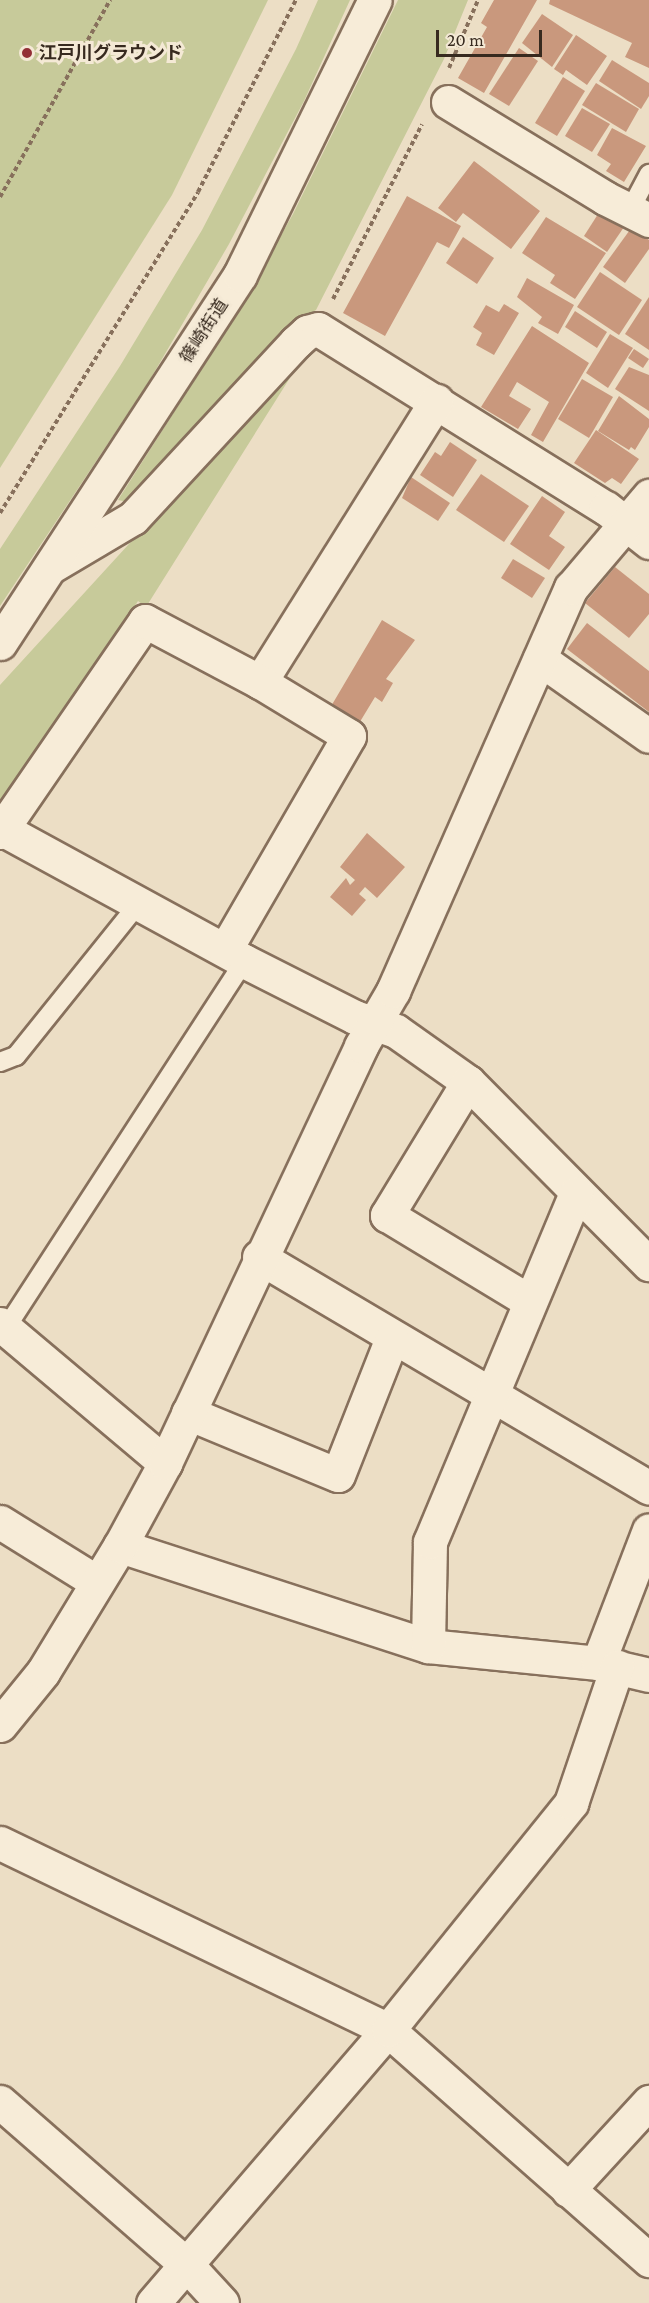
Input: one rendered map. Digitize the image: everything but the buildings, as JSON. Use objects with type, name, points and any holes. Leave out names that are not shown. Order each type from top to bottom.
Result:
[{"type":"street","name":"篠崎街道","points":[[0,643],[240,275],[375,0]]},
{"type":"street","points":[[440,97],[640,215]]},
{"type":"street","points":[[50,567],[133,518],[307,332],[318,330],[606,508],[637,533]]},
{"type":"street","points":[[260,682],[436,401]]},
{"type":"street","points":[[0,1725],[43,1672],[95,1581],[120,1546],[165,1462],[260,1257],[374,1023],[393,991],[571,588],[637,533],[649,496]]},
{"type":"street","points":[[235,956],[349,736],[260,682],[145,621],[1,831],[141,902],[235,956],[355,1017],[396,1031],[468,1082],[649,1264]]},
{"type":"street","points":[[540,659],[649,736]]},
{"type":"street","points":[[468,1082],[387,1215],[529,1301]]},
{"type":"street","points":[[428,1646],[430,1542],[576,1193]]},
{"type":"street","points":[[260,1257],[392,1338],[649,1488]]},
{"type":"street","points":[[3,1326],[165,1462]]},
{"type":"street","points":[[188,1413],[338,1475],[392,1338]]},
{"type":"street","points":[[0,1522],[95,1581]]},
{"type":"street","points":[[153,2303],[388,2030],[571,1803],[608,1665],[649,1530]]},
{"type":"street","points":[[120,1546],[428,1646],[608,1665],[649,1675]]},
{"type":"street","points":[[0,1843],[388,2030],[649,2260]]},
{"type":"street","points":[[0,2102],[186,2264],[222,2303]]},
{"type":"street","points":[[568,2190],[649,2102]]},
{"type":"lane","points":[[640,215],[649,174]]},
{"type":"lane","points":[[0,1062],[16,1056],[141,902]]},
{"type":"lane","points":[[3,1326],[235,956]]},
{"type":"path","points":[[0,196],[110,0]]},
{"type":"path","points":[[0,513],[198,192],[296,0]]},
{"type":"path","points":[[332,302],[440,97],[478,0]]},
{"type":"green space","points":[[0,0],[268,0],[172,195],[0,468]]},
{"type":"green space","points":[[318,0],[350,0],[304,101],[229,244],[148,383],[0,606],[0,549],[120,366],[202,230],[296,49]]},
{"type":"green space","points":[[398,0],[468,0],[444,59],[316,310],[303,317],[128,502],[118,500],[241,307],[293,214]]},
{"type":"green space","points":[[310,346],[146,607],[138,601],[0,816],[0,685]]},
{"type":"place","name":"江戸川グラウンド","points":[[27,53]]}]
